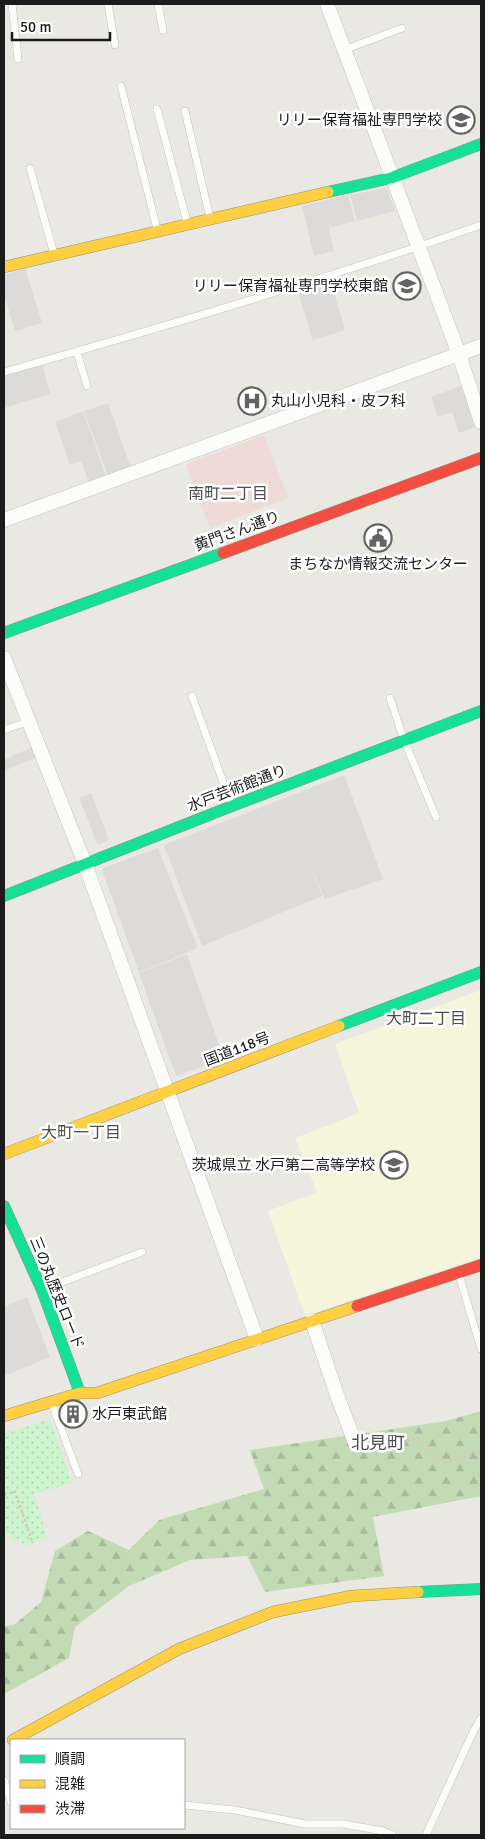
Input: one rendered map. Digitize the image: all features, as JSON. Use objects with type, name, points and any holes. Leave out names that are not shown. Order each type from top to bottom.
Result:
[{"type":"main road","points":[[4,267],[391,178],[481,144]]},
{"type":"main road","name":"黄門さん通り","points":[[4,633],[481,458]]},
{"type":"main road","name":"水戸芸術館通り","points":[[4,896],[481,711]]},
{"type":"main road","name":"国道118号","points":[[4,1154],[481,972]]},
{"type":"main road","name":"三の丸歴史ロード","points":[[4,1206],[42,1290],[80,1392]]},
{"type":"main road","points":[[4,1416],[80,1392],[97,1392],[481,1266]]},
{"type":"main road","points":[[16,1739],[179,1649],[273,1612],[352,1596],[481,1589]]},
{"type":"street","points":[[327,4],[391,178],[459,354],[481,422]]},
{"type":"street","points":[[4,520],[481,346]]},
{"type":"street","points":[[4,658],[85,864],[257,1339]]},
{"type":"street","points":[[312,1321],[356,1445]]},
{"type":"lane","points":[[12,4],[18,58]]},
{"type":"lane","points":[[108,4],[115,45]]},
{"type":"lane","points":[[158,4],[163,30]]},
{"type":"lane","points":[[344,50],[402,28]]},
{"type":"lane","points":[[121,86],[157,231]]},
{"type":"lane","points":[[157,109],[188,224]]},
{"type":"lane","points":[[185,111],[210,219]]},
{"type":"lane","points":[[30,168],[54,254]]},
{"type":"lane","points":[[4,372],[130,337],[418,247],[481,225]]},
{"type":"lane","points":[[77,352],[87,386]]},
{"type":"lane","points":[[192,696],[232,806]]},
{"type":"lane","points":[[390,698],[404,740],[436,817]]},
{"type":"lane","points":[[4,730],[29,721]]},
{"type":"lane","points":[[42,1290],[142,1252]]},
{"type":"lane","points":[[458,1273],[481,1349]]},
{"type":"lane","points":[[52,1401],[78,1474]]},
{"type":"lane","points":[[426,1835],[481,1718]]},
{"type":"lane","points":[[4,1780],[10,1799]]},
{"type":"lane","points":[[185,1806],[236,1810],[305,1824],[343,1824],[383,1831],[393,1835]]},
{"type":"path","points":[[356,1445],[416,1439],[424,1442],[438,1458],[445,1462],[481,1453]]},
{"type":"path","points":[[4,1494],[15,1492],[32,1541]]},
{"type":"shaded area","points":[[385,188],[388,191],[395,211],[357,221],[350,195]]},
{"type":"shaded area","points":[[348,195],[355,221],[329,228],[334,251],[314,256],[302,206]]},
{"type":"shaded area","points":[[25,268],[42,323],[15,331],[4,295],[4,275]]},
{"type":"shaded area","points":[[330,279],[345,330],[313,340],[297,289]]},
{"type":"shaded area","points":[[42,363],[50,394],[4,408],[4,375]]},
{"type":"shaded area","points":[[463,385],[478,426],[459,433],[452,412],[438,417],[431,397]]},
{"type":"shaded area","points":[[108,403],[131,468],[108,476],[84,411]]},
{"type":"shaded area","points":[[83,411],[107,479],[90,485],[81,461],[70,465],[55,422]]},
{"type":"shaded area","points":[[264,435],[288,498],[210,528],[186,464]]},
{"type":"shaded area","points":[[32,747],[36,757],[4,771],[4,760]]},
{"type":"shaded area","points":[[344,775],[383,879],[325,899],[310,865],[322,896],[202,946],[164,845]]},
{"type":"shaded area","points":[[91,793],[109,840],[98,845],[79,798]]},
{"type":"shaded area","points":[[158,848],[197,946],[196,949],[139,972],[102,870]]},
{"type":"shaded area","points":[[187,954],[224,1059],[176,1076],[139,973]]},
{"type":"shaded area","name":"茨城県立 水戸第二高等学校","points":[[481,990],[481,1257],[305,1316],[268,1211],[317,1192],[295,1138],[359,1113],[335,1044]]},
{"type":"shaded area","points":[[27,1297],[50,1357],[4,1376],[4,1307]]},
{"type":"green space","points":[[481,1411],[481,1496],[373,1517],[384,1576],[265,1592],[247,1556],[190,1560],[129,1586],[75,1627],[69,1658],[4,1694],[4,1626],[14,1625],[41,1602],[55,1551],[88,1531],[129,1550],[159,1520],[264,1489],[250,1450],[446,1421]]},
{"type":"green space","points":[[50,1419],[72,1483],[35,1494],[47,1538],[23,1547],[21,1539],[13,1542],[10,1534],[4,1536],[4,1433]]},
{"type":"traffic: fast","points":[[328,192],[391,178],[481,144]]},
{"type":"traffic: fast","points":[[4,633],[223,553]]},
{"type":"traffic: fast","points":[[4,896],[481,711]]},
{"type":"traffic: fast","points":[[339,1026],[481,972]]},
{"type":"traffic: fast","points":[[4,1206],[42,1290],[80,1393]]},
{"type":"traffic: fast","points":[[418,1592],[481,1589]]},
{"type":"traffic: slow","points":[[4,267],[328,192]]},
{"type":"traffic: slow","points":[[4,1154],[339,1026]]},
{"type":"traffic: slow","points":[[4,1416],[80,1393],[97,1393],[357,1306]]},
{"type":"traffic: slow","points":[[15,1739],[179,1649],[273,1612],[352,1596],[418,1592]]},
{"type":"traffic: jam","points":[[223,553],[481,458]]},
{"type":"traffic: jam","points":[[357,1306],[481,1265]]},
{"type":"place","name":"リリー保育福祉専門学校","points":[[461,120]]},
{"type":"place","name":"リリー保育福祉専門学校東館","points":[[407,286]]},
{"type":"place","name":"丸山小児科・皮フ科","points":[[252,401]]},
{"type":"place","name":"まちなか情報交流センター","points":[[378,538]]},
{"type":"place","name":"茨城県立 水戸第二高等学校","points":[[394,1165]]},
{"type":"place","name":"水戸東武館","points":[[73,1414]]},
{"type":"district","name":"南町二丁目","points":[[228,493]]},
{"type":"district","name":"大町二丁目","points":[[426,1018]]},
{"type":"district","name":"大町一丁目","points":[[81,1132]]},
{"type":"district","name":"北見町","points":[[378,1443]]}]
